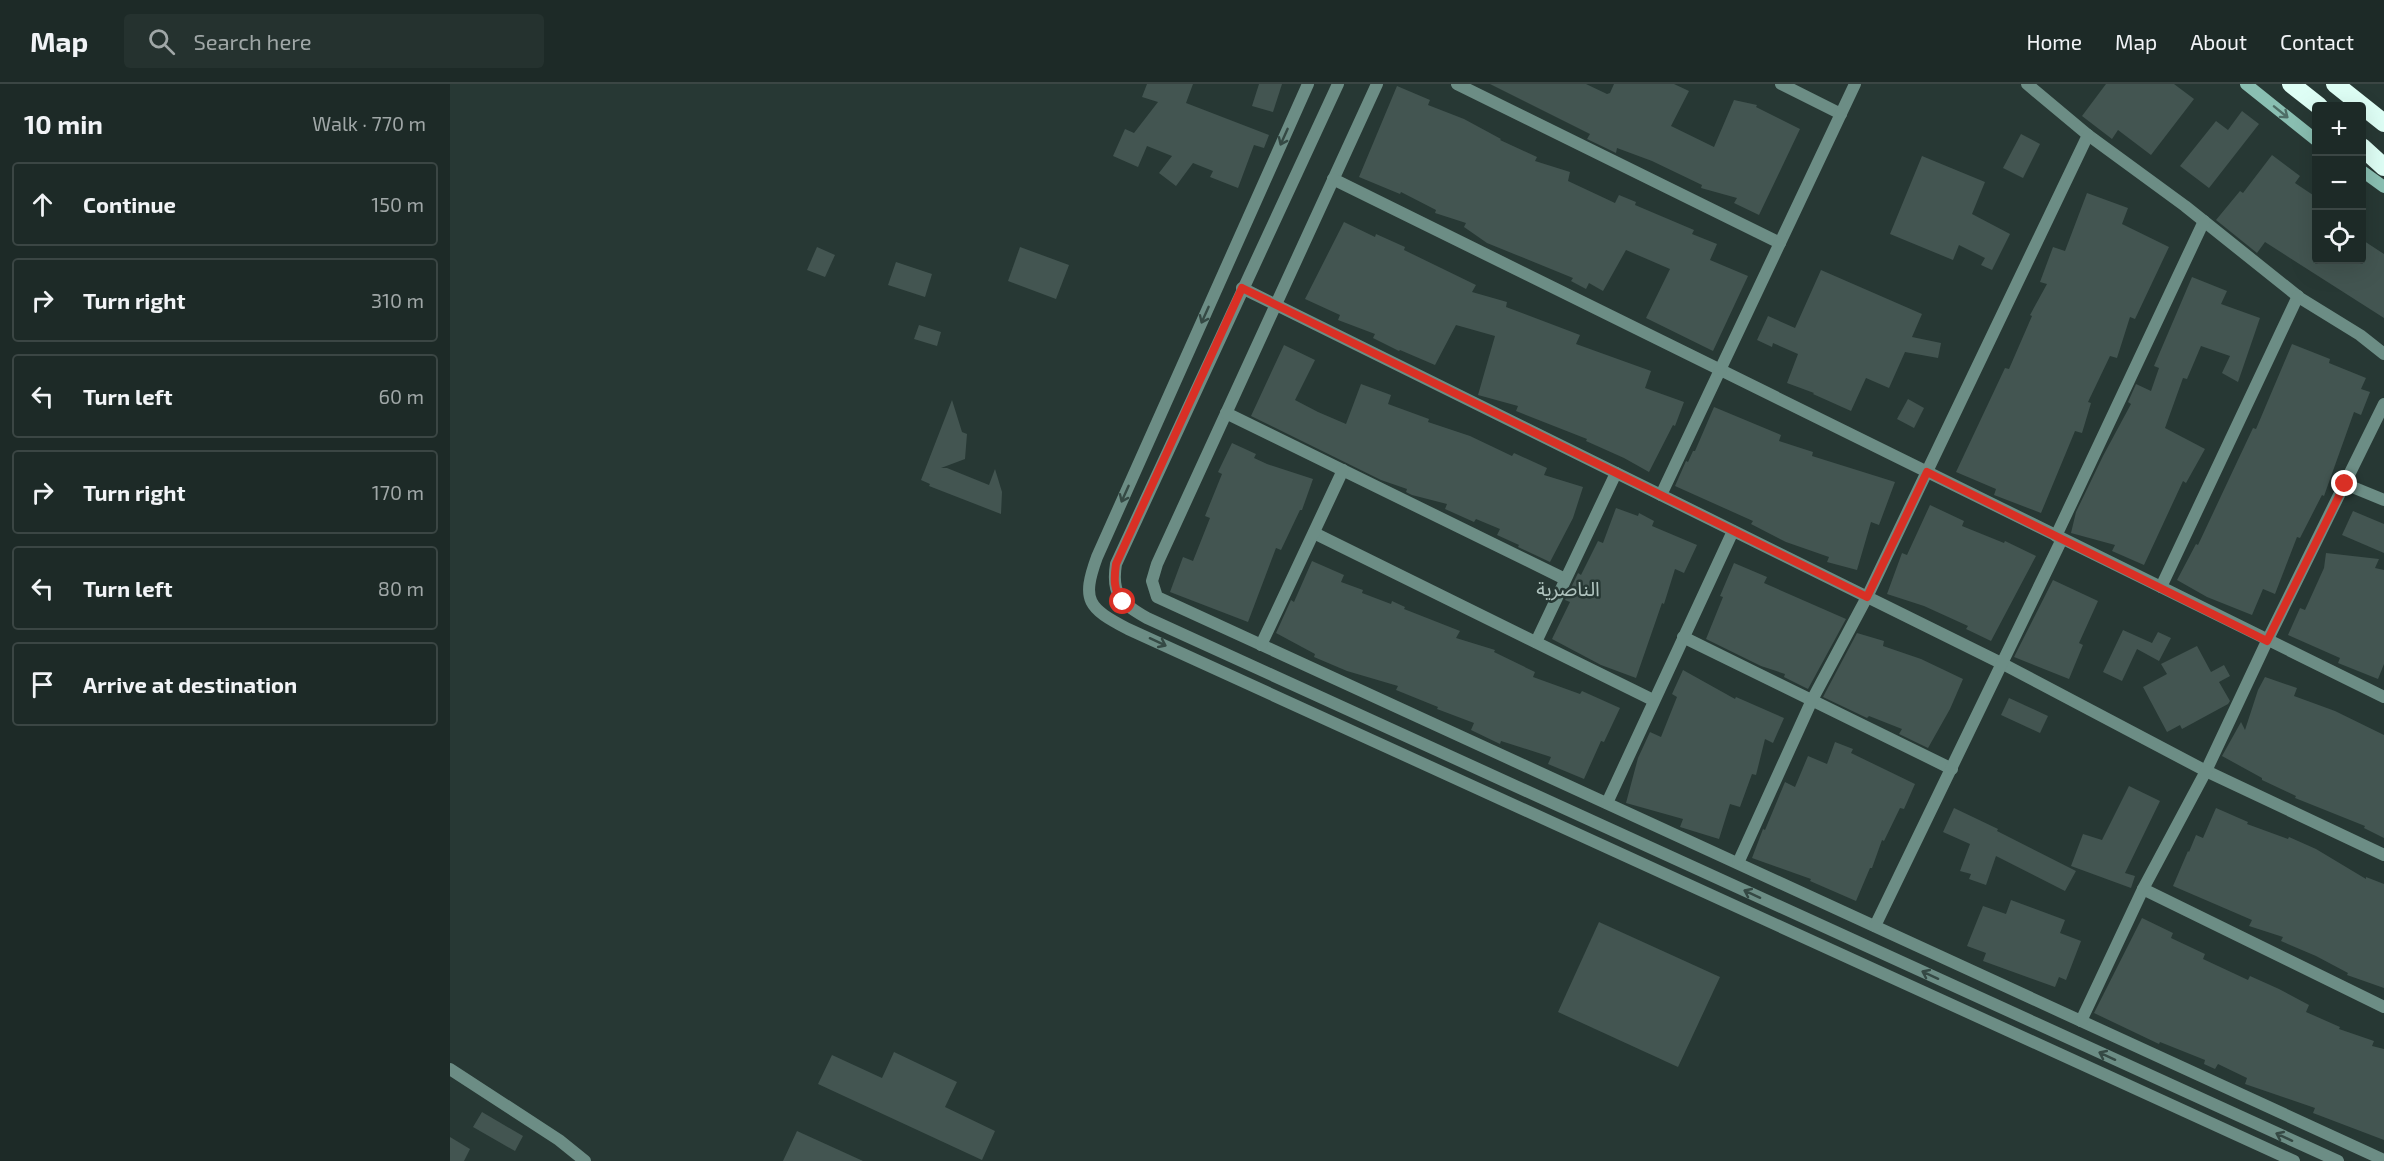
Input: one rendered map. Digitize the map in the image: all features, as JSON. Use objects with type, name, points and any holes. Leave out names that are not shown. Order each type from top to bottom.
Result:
[{"type":"highway","points":[[2335,84],[2383,123]]},
{"type":"highway","points":[[2366,143],[2384,156]]},
{"type":"highway","points":[[2366,151],[2384,167]]},
{"type":"main road","points":[[2246,84],[2312,137]]},
{"type":"main road","points":[[2366,174],[2384,187]]},
{"type":"street","points":[[1308,84],[1097,557],[1091,574],[1088,596],[1100,612],[1128,629],[2294,1161]]},
{"type":"street","points":[[1338,84],[1116,564],[1114,576],[1117,594],[1131,609],[1147,618],[2338,1161]]},
{"type":"street","points":[[1377,84],[1157,564],[1152,581],[1157,597],[2384,1160]]},
{"type":"street","points":[[1457,84],[1780,243]]},
{"type":"street","points":[[1781,84],[1841,114]]},
{"type":"street","points":[[1661,495],[1855,84]]},
{"type":"street","points":[[2027,84],[2088,135],[2205,221],[2298,296],[2360,335],[2384,354]]},
{"type":"street","points":[[1738,863],[1812,700],[1867,597],[2088,135]]},
{"type":"street","points":[[1333,179],[2384,697]]},
{"type":"street","points":[[1875,926],[2003,664],[2205,221]]},
{"type":"street","points":[[1242,288],[2003,664],[2206,771],[2384,855]]},
{"type":"street","points":[[2161,587],[2298,296]]},
{"type":"street","points":[[2081,1021],[2143,889],[2206,771],[2267,641],[2384,405]]},
{"type":"street","points":[[1226,412],[1565,579]]},
{"type":"street","points":[[1261,645],[1343,470]]},
{"type":"street","points":[[1536,642],[1616,473]]},
{"type":"street","points":[[2345,484],[2384,500]]},
{"type":"street","points":[[1607,803],[1733,531]]},
{"type":"street","points":[[1314,533],[1653,700]]},
{"type":"street","points":[[1683,637],[1952,769]]},
{"type":"street","points":[[2143,889],[2384,1007]]},
{"type":"street","points":[[450,1069],[560,1140],[585,1161]]},
{"type":"building","points":[[1147,84],[1193,84],[1186,103],[1269,135],[1264,148],[1254,145],[1238,188],[1210,177],[1213,171],[1193,163],[1176,186],[1159,173],[1172,156],[1147,146],[1138,167],[1113,156],[1125,129],[1134,133],[1158,102],[1142,97]]},
{"type":"building","points":[[1259,84],[1282,84],[1273,112],[1252,106]]},
{"type":"building","points":[[1490,84],[1586,84],[1607,94],[1610,93],[1614,84],[1674,84],[1689,91],[1671,126],[1714,147],[1734,100],[1757,105],[1756,107],[1800,129],[1759,215],[1734,203],[1737,198],[1701,188],[1702,185],[1652,161],[1617,148],[1616,153],[1587,139],[1590,134]]},
{"type":"building","points":[[2106,84],[2174,84],[2194,99],[2151,155],[2118,130],[2112,139],[2082,116]]},
{"type":"building","points":[[1397,86],[1430,100],[1428,105],[1464,119],[1500,140],[1537,157],[1535,161],[1570,172],[1568,181],[1615,203],[1619,195],[1636,202],[1635,205],[1694,230],[1692,234],[1717,244],[1710,260],[1748,276],[1713,351],[1646,318],[1670,269],[1626,250],[1603,291],[1589,283],[1586,289],[1571,281],[1573,278],[1487,243],[1464,227],[1466,223],[1435,213],[1436,210],[1401,192],[1400,194],[1359,177]]},
{"type":"building","points":[[2242,111],[2259,124],[2209,188],[2180,166],[2216,121],[2228,130]]},
{"type":"building","points":[[2021,134],[2040,144],[2023,178],[2003,168]]},
{"type":"building","points":[[2272,155],[2300,176],[2295,183],[2312,194],[2312,264],[2366,264],[2366,242],[2384,254],[2384,318],[2265,242],[2257,253],[2216,220],[2240,191],[2243,193]]},
{"type":"building","points":[[1922,156],[1985,182],[1972,214],[2010,234],[1992,270],[1981,265],[1985,258],[1959,245],[1953,260],[1890,234]]},
{"type":"building","points":[[2087,193],[2128,208],[2122,224],[2169,247],[2135,319],[2130,317],[2117,358],[2110,356],[2088,402],[2091,403],[2082,433],[2075,431],[2041,513],[1994,495],[1996,489],[1956,472],[2005,368],[2009,369],[2032,316],[2030,315],[2047,284],[2040,282],[2053,247],[2065,251]]},
{"type":"building","points":[[1344,222],[1375,237],[1376,234],[1405,247],[1404,250],[1476,285],[1472,292],[1507,302],[1506,307],[1580,335],[1576,344],[1651,371],[1645,388],[1684,402],[1675,426],[1673,425],[1649,472],[1586,441],[1587,439],[1516,411],[1518,406],[1478,395],[1495,336],[1456,325],[1435,365],[1373,338],[1375,334],[1338,320],[1340,315],[1305,299]]},
{"type":"building","points":[[817,247],[835,255],[825,277],[807,270]]},
{"type":"building","points":[[1020,247],[1069,265],[1056,299],[1008,281]]},
{"type":"building","points":[[896,262],[932,274],[925,297],[888,285]]},
{"type":"building","points":[[1821,270],[1922,314],[1912,337],[1941,343],[1938,358],[1905,352],[1889,388],[1866,378],[1851,411],[1787,383],[1798,354],[1773,343],[1772,347],[1757,340],[1768,316],[1795,328]]},
{"type":"building","points":[[2192,277],[2227,291],[2221,304],[2260,318],[2238,382],[2222,373],[2230,356],[2201,346],[2187,379],[2183,378],[2165,428],[2205,449],[2186,483],[2183,481],[2144,565],[2112,551],[2115,545],[2071,533],[2076,512],[2131,404],[2128,402],[2136,384],[2151,391],[2159,368],[2154,366]]},
{"type":"building","points":[[919,325],[941,332],[937,346],[914,339]]},
{"type":"building","points":[[2292,344],[2330,359],[2329,363],[2366,378],[2361,389],[2370,392],[2361,415],[2354,412],[2324,496],[2322,495],[2300,538],[2297,537],[2275,594],[2263,589],[2252,615],[2207,597],[2177,580],[2196,544],[2198,545],[2253,428],[2256,429]]},
{"type":"building","points":[[1284,345],[1315,360],[1295,400],[1318,412],[1346,424],[1361,384],[1391,395],[1388,404],[1429,419],[1428,422],[1470,436],[1512,456],[1514,453],[1547,468],[1544,475],[1583,487],[1573,518],[1550,562],[1497,535],[1500,529],[1476,519],[1474,522],[1445,509],[1447,504],[1412,495],[1406,492],[1407,489],[1381,480],[1251,416]]},
{"type":"building","points":[[1908,399],[1924,408],[1914,428],[1897,419]]},
{"type":"building","points":[[952,400],[962,432],[967,434],[965,459],[941,468],[947,468],[989,485],[995,469],[1002,492],[1001,514],[929,486],[930,484],[921,480]]},
{"type":"building","points":[[1714,407],[1781,435],[1779,441],[1813,452],[1812,456],[1895,482],[1879,525],[1871,522],[1857,570],[1827,562],[1829,557],[1786,542],[1751,524],[1753,521],[1675,486],[1686,461],[1688,462],[1695,451]]},
{"type":"building","points":[[1232,443],[1256,454],[1254,458],[1267,464],[1313,479],[1302,510],[1281,550],[1276,548],[1248,622],[1170,592],[1183,557],[1193,561],[1210,518],[1205,516],[1222,474],[1218,472]]},
{"type":"building","points":[[1930,505],[1964,521],[1962,526],[2004,543],[2005,541],[2036,556],[1991,641],[1966,629],[1968,626],[1924,606],[1887,594],[1902,553],[1907,555]]},
{"type":"building","points":[[1616,508],[1638,516],[1639,513],[1654,521],[1652,526],[1697,545],[1684,573],[1675,569],[1636,678],[1601,665],[1552,639],[1570,602],[1565,600],[1578,573],[1581,575],[1598,541],[1603,543]]},
{"type":"building","points":[[2353,511],[2384,524],[2384,553],[2342,535]]},
{"type":"building","points":[[2326,553],[2379,559],[2375,568],[2384,570],[2384,664],[2378,679],[2338,663],[2340,658],[2288,635],[2300,608],[2305,610],[2324,568]]},
{"type":"building","points":[[1312,561],[1344,575],[1341,582],[1363,590],[1362,593],[1391,604],[1392,601],[1405,607],[1404,609],[1460,631],[1456,638],[1495,650],[1494,652],[1535,672],[1533,677],[1580,694],[1582,691],[1620,708],[1604,742],[1601,741],[1584,779],[1548,764],[1551,757],[1501,741],[1500,744],[1471,730],[1474,723],[1396,690],[1398,686],[1347,671],[1314,657],[1315,654],[1276,633],[1291,600],[1294,602]]},
{"type":"building","points":[[1734,563],[1767,577],[1764,583],[1846,619],[1808,689],[1784,677],[1785,674],[1761,666],[1706,639]]},
{"type":"building","points":[[2053,580],[2098,601],[2079,643],[2083,645],[2069,679],[2014,657]]},
{"type":"building","points":[[2123,630],[2152,643],[2158,632],[2171,638],[2159,661],[2137,649],[2122,681],[2103,672]]},
{"type":"building","points":[[1857,633],[1884,641],[1883,646],[1921,659],[1963,679],[1950,709],[1928,748],[1899,734],[1902,729],[1869,716],[1867,718],[1823,697]]},
{"type":"building","points":[[2197,646],[2211,672],[2224,665],[2230,676],[2219,682],[2230,701],[2182,729],[2180,725],[2167,732],[2143,687],[2167,674],[2161,664]]},
{"type":"building","points":[[1683,670],[1735,699],[1736,697],[1784,718],[1773,743],[1765,739],[1756,775],[1752,774],[1740,807],[1730,804],[1719,839],[1680,827],[1683,819],[1626,803],[1638,758],[1650,732],[1661,737],[1677,697],[1672,694]]},
{"type":"building","points":[[2265,677],[2297,688],[2294,696],[2335,711],[2384,735],[2384,838],[2364,828],[2365,826],[2295,798],[2296,796],[2262,780],[2222,756],[2241,722],[2245,730],[2258,690]]},
{"type":"building","points":[[2009,698],[2048,716],[2040,733],[2001,715]]},
{"type":"building","points":[[1835,742],[1853,749],[1851,753],[1915,784],[1904,809],[1900,808],[1884,841],[1882,840],[1856,901],[1810,881],[1811,879],[1752,858],[1785,782],[1795,787],[1808,756],[1827,764]]},
{"type":"building","points":[[2129,786],[2160,801],[2125,873],[2135,876],[2131,888],[2071,866],[2083,834],[2102,840]]},
{"type":"building","points":[[1954,808],[2076,871],[2065,891],[1996,856],[1986,885],[1969,879],[1971,874],[1960,871],[1970,844],[1943,832]]},
{"type":"building","points":[[2216,808],[2248,822],[2247,824],[2288,839],[2289,837],[2316,849],[2366,879],[2366,877],[2384,884],[2384,988],[2347,975],[2348,973],[2316,956],[2281,941],[2283,937],[2249,926],[2252,920],[2173,886],[2196,835],[2203,838]]},
{"type":"building","points":[[2011,900],[2065,920],[2060,933],[2081,941],[2066,980],[2059,977],[2055,987],[1983,961],[1986,953],[1967,946],[1983,906],[2006,914]]},
{"type":"building","points":[[2142,918],[2173,933],[2171,938],[2205,954],[2203,959],[2248,980],[2250,976],[2279,989],[2309,1005],[2306,1012],[2340,1027],[2339,1029],[2374,1041],[2372,1046],[2384,1049],[2384,1140],[2313,1113],[2315,1108],[2245,1084],[2247,1078],[2218,1064],[2215,1069],[2204,1064],[2205,1060],[2160,1042],[2159,1044],[2094,1013]]},
{"type":"building","points":[[1599,922],[1720,977],[1678,1067],[1558,1012]]},
{"type":"building","points":[[894,1052],[957,1082],[945,1107],[995,1131],[982,1160],[818,1084],[832,1055],[882,1078]]},
{"type":"building","points":[[482,1112],[523,1136],[515,1151],[473,1127]]},
{"type":"building","points":[[797,1131],[863,1161],[783,1161]]},
{"type":"building","points":[[450,1137],[470,1149],[464,1161],[450,1161]]},
{"type":"district","name":"الناصرية","points":[[1568,589]]},
{"type":"route","points":[[1123,602],[1114,586],[1116,564],[1242,288],[1867,597],[1927,472],[2267,641],[2345,484]]}]
